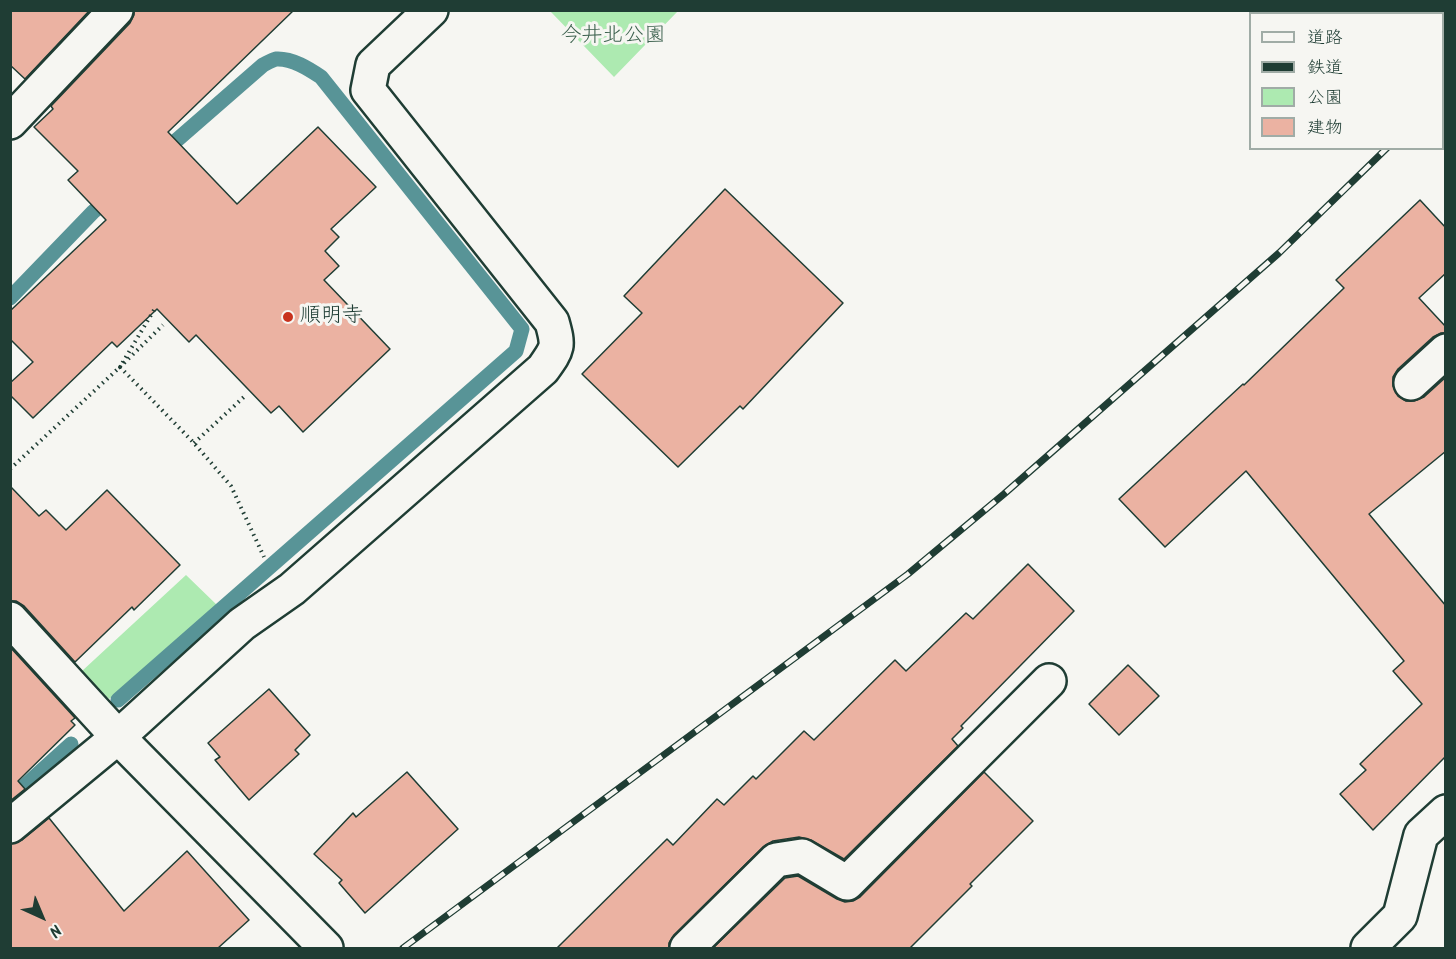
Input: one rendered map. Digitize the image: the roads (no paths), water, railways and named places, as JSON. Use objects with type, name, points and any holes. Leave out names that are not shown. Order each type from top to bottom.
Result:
[{"type":"street","points":[[10,122],[116,10]]},
{"type":"street","points":[[10,826],[118,737],[242,624],[292,589],[543,369],[555,352],[557,339],[552,322],[368,90],[372,65],[431,10]]},
{"type":"street","points":[[1411,383],[1446,351]]},
{"type":"street","points":[[10,619],[118,737],[326,948]]},
{"type":"street","points":[[687,948],[776,860],[802,856],[847,883],[1049,681]]},
{"type":"street","points":[[1368,948],[1400,916],[1421,835],[1446,812]]},
{"type":"waterway","points":[[118,700],[516,351],[522,329],[321,77],[300,65],[282,59],[276,59],[263,65],[162,153]]},
{"type":"waterway","points":[[10,298],[93,212],[112,196]]},
{"type":"waterway","points":[[10,799],[71,744]]},
{"type":"railway","points":[[403,948],[908,574],[1004,494],[1279,253],[1385,150]]},
{"type":"place","name":"順明寺","points":[[288,317]]},
{"type":"park label","name":"今井北公園","points":[[613,37]]}]
